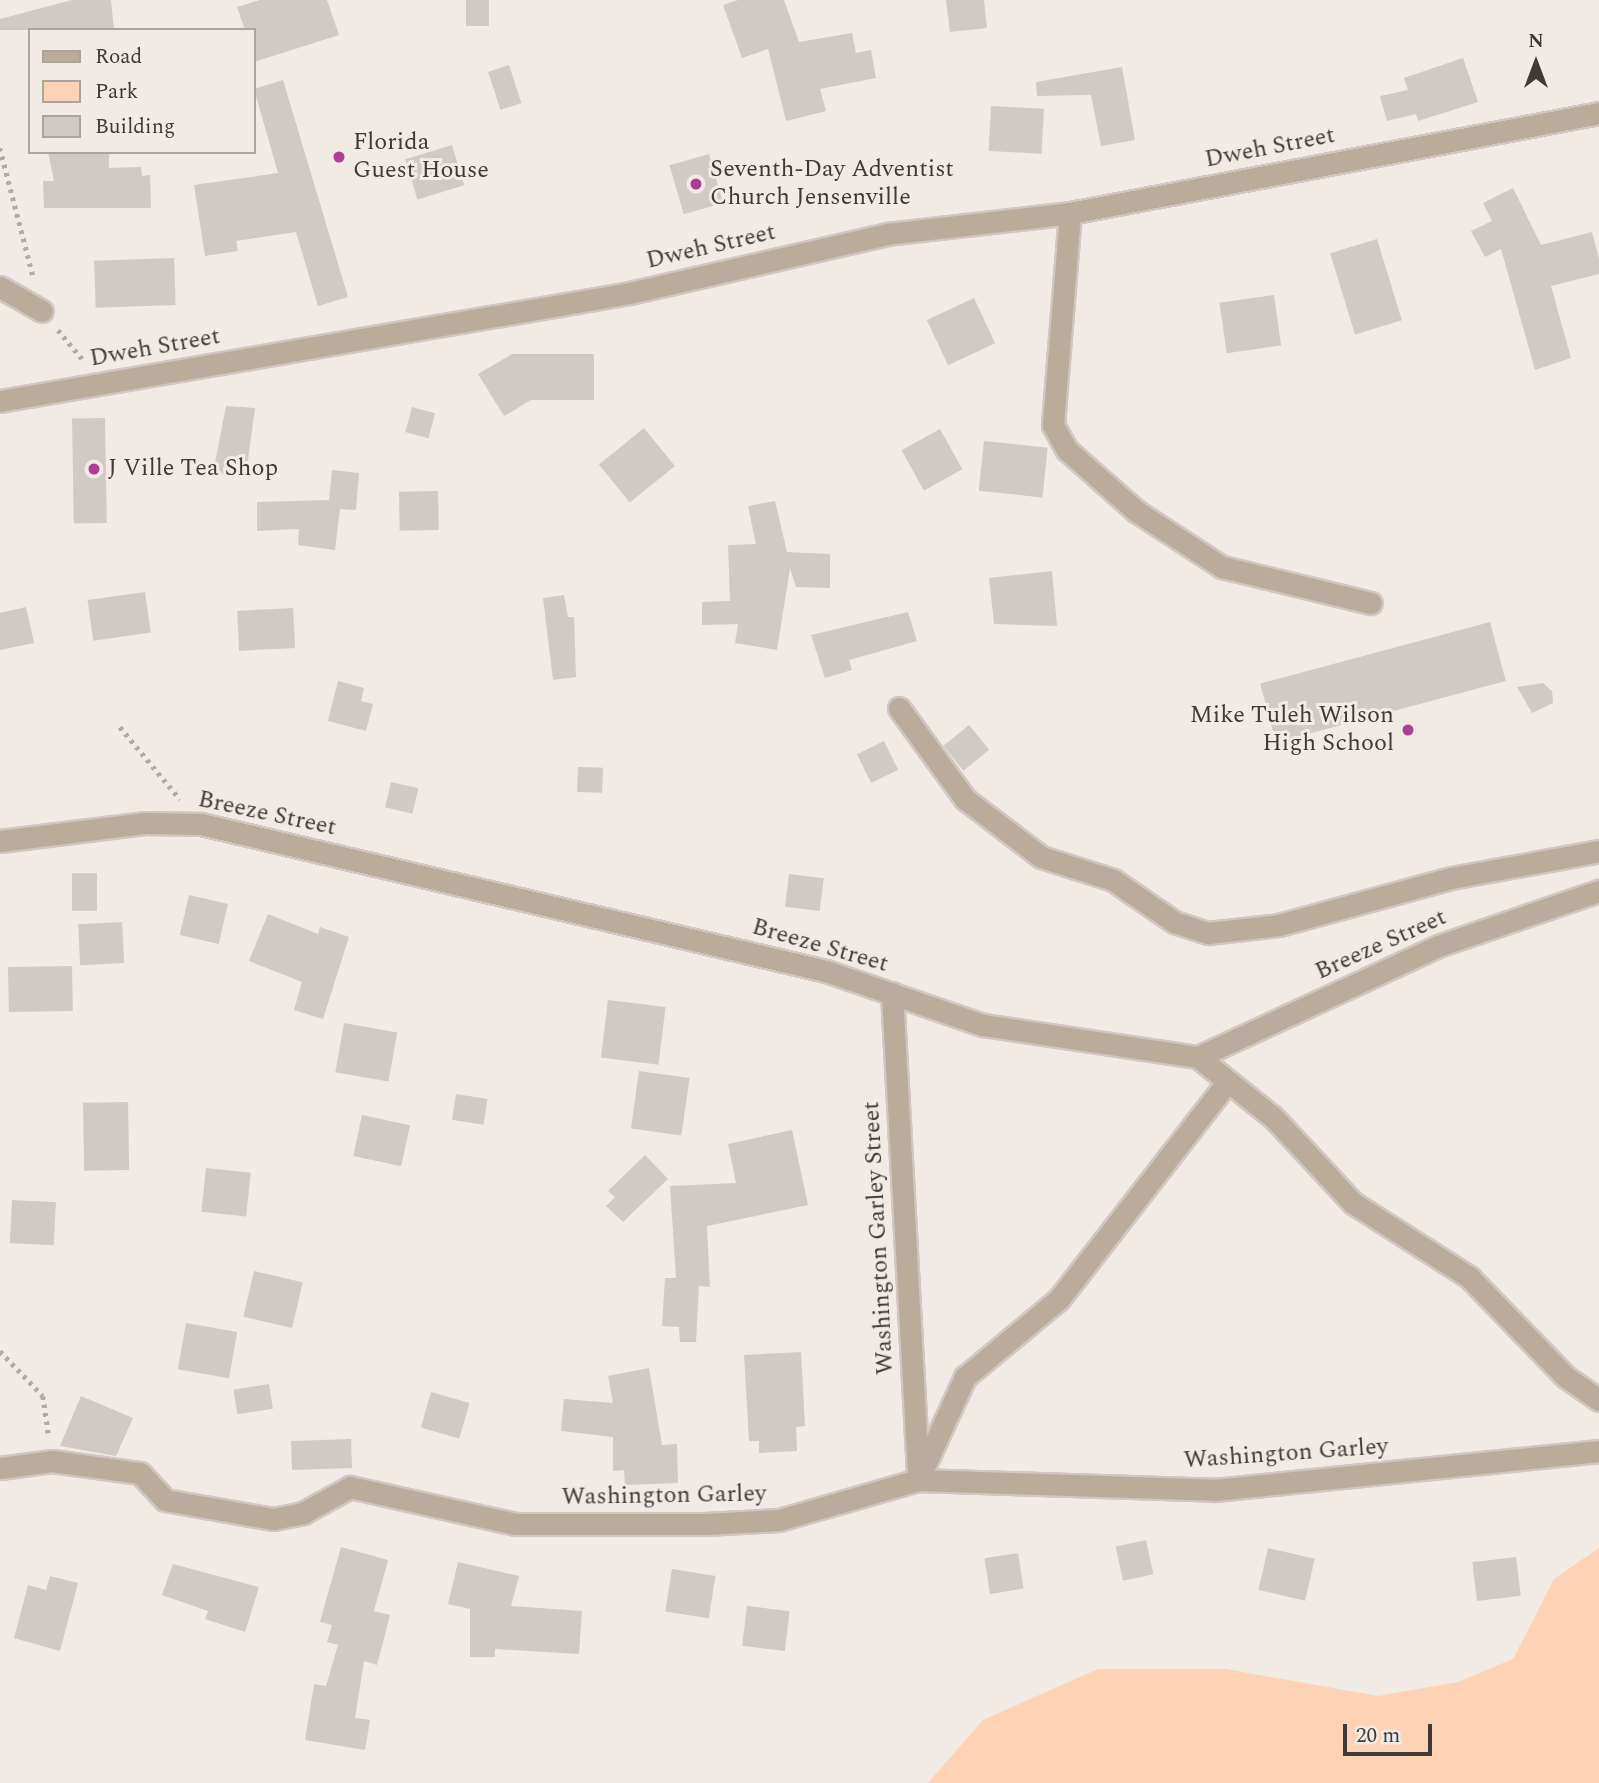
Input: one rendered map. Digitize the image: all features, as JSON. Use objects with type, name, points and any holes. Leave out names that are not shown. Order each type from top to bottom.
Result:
[{"type":"street","name":"Dweh Street","points":[[0,401],[630,293],[887,234],[1070,213],[1599,113]]},
{"type":"street","points":[[1070,213],[1053,425],[1067,450],[1136,511],[1222,566],[1371,603]]},
{"type":"street","points":[[0,287],[42,312]]},
{"type":"street","points":[[899,708],[965,799],[1041,857],[1113,880],[1174,922],[1209,933],[1279,925],[1451,878],[1599,851]]},
{"type":"street","name":"Breeze Street","points":[[0,841],[144,823],[201,824],[826,971],[983,1025],[1198,1057],[1438,946],[1599,891]]},
{"type":"street","name":"Washington Garley Street","points":[[892,993],[918,1480]]},
{"type":"street","points":[[1198,1057],[1225,1085],[1274,1118],[1353,1203],[1469,1277],[1566,1377],[1599,1400]]},
{"type":"street","points":[[918,1480],[965,1377],[1059,1299],[1225,1085]]},
{"type":"street","name":"Washington Garley","points":[[0,1468],[52,1461],[140,1473],[165,1500],[273,1519],[303,1513],[350,1487],[515,1524],[779,1520],[918,1480],[1215,1490],[1599,1451]]},
{"type":"path","points":[[0,148],[42,312],[104,383]]},
{"type":"path","points":[[120,727],[201,824]]},
{"type":"path","points":[[0,1351],[43,1396],[51,1449]]},
{"type":"green space","points":[[1599,1548],[1599,1783],[928,1783],[983,1720],[1098,1669],[1226,1669],[1378,1696],[1458,1682],[1513,1659],[1554,1579]]},
{"type":"building","points":[[72,0],[111,0],[114,28],[0,30],[0,19]]},
{"type":"building","points":[[260,0],[327,0],[339,35],[256,61],[256,28],[244,28],[237,7]]},
{"type":"building","points":[[466,0],[489,0],[489,26],[466,26]]},
{"type":"building","points":[[738,0],[784,0],[799,42],[852,33],[856,53],[871,50],[876,78],[820,89],[826,111],[786,121],[768,49],[742,58],[723,5]]},
{"type":"building","points":[[946,0],[984,0],[987,28],[950,32]]},
{"type":"building","points":[[1463,58],[1478,102],[1418,121],[1416,114],[1387,121],[1380,96],[1408,90],[1404,78]]},
{"type":"building","points":[[509,65],[521,103],[500,110],[488,72]]},
{"type":"building","points":[[1122,67],[1135,140],[1101,146],[1091,95],[1037,96],[1036,82]]},
{"type":"building","points":[[283,80],[348,297],[318,306],[296,232],[236,241],[238,251],[205,256],[194,185],[278,173],[256,88]]},
{"type":"building","points":[[991,106],[1044,109],[1042,154],[989,151]]},
{"type":"building","points":[[452,145],[464,185],[417,199],[405,159]]},
{"type":"building","points":[[48,154],[109,154],[109,168],[141,167],[142,176],[150,175],[151,208],[44,208],[43,181],[54,181]]},
{"type":"building","name":"Seventh-Day Adventist Church Jensenville","points":[[709,154],[723,203],[684,214],[670,165]]},
{"type":"building","points":[[1513,188],[1541,245],[1592,232],[1599,258],[1599,274],[1551,286],[1571,358],[1535,370],[1501,249],[1485,257],[1471,231],[1492,221],[1483,203]]},
{"type":"building","points":[[1377,239],[1402,320],[1355,335],[1330,253]]},
{"type":"building","points":[[174,258],[176,305],[96,308],[94,261]]},
{"type":"building","points":[[1274,295],[1281,346],[1227,353],[1220,303]]},
{"type":"building","points":[[974,298],[995,343],[948,365],[927,320]]},
{"type":"building","points":[[512,354],[594,354],[594,400],[531,400],[504,416],[478,374]]},
{"type":"building","points":[[226,406],[255,408],[246,475],[213,473]]},
{"type":"building","points":[[412,407],[435,413],[428,438],[405,432]]},
{"type":"building","points":[[105,418],[107,523],[74,524],[72,419]]},
{"type":"building","points":[[644,428],[675,466],[630,503],[599,465]]},
{"type":"building","points":[[940,429],[962,469],[924,491],[902,450]]},
{"type":"building","points":[[984,441],[1048,448],[1042,497],[979,491]]},
{"type":"building","points":[[332,470],[359,473],[356,510],[340,509],[335,550],[298,545],[299,529],[257,531],[257,502],[329,500]]},
{"type":"building","points":[[438,491],[439,530],[400,531],[399,492]]},
{"type":"building","points":[[775,501],[787,552],[830,554],[830,588],[796,587],[790,568],[777,650],[735,643],[738,624],[702,625],[702,602],[730,601],[728,545],[756,544],[748,506]]},
{"type":"building","points":[[1052,571],[1057,626],[994,624],[989,578]]},
{"type":"building","points":[[145,592],[151,633],[93,641],[88,600]]},
{"type":"building","points":[[564,595],[568,617],[574,617],[576,677],[553,680],[543,598]]},
{"type":"building","points":[[26,607],[34,643],[0,650],[0,613]]},
{"type":"building","points":[[293,608],[295,648],[239,651],[237,611]]},
{"type":"building","points":[[908,612],[917,641],[849,660],[852,670],[825,678],[811,635]]},
{"type":"building","points":[[1490,622],[1506,681],[1276,743],[1260,684]]},
{"type":"building","points":[[338,681],[364,688],[361,701],[373,704],[366,731],[328,721]]},
{"type":"building","points":[[1543,683],[1552,691],[1553,703],[1532,713],[1517,687]]},
{"type":"building","points":[[969,725],[989,750],[963,771],[943,746]]},
{"type":"building","points":[[884,741],[898,770],[871,783],[857,754]]},
{"type":"building","points":[[578,767],[603,768],[602,793],[577,792]]},
{"type":"building","points":[[391,782],[418,788],[412,814],[385,807]]},
{"type":"building","points":[[72,873],[97,873],[97,911],[72,911]]},
{"type":"building","points":[[789,874],[824,878],[820,911],[785,907]]},
{"type":"building","points":[[189,895],[228,904],[219,944],[180,935]]},
{"type":"building","points":[[268,914],[318,934],[320,927],[349,937],[323,1019],[294,1010],[302,982],[249,961]]},
{"type":"building","points":[[122,922],[124,963],[80,965],[78,924]]},
{"type":"building","points":[[72,966],[73,1011],[9,1012],[8,967]]},
{"type":"building","points":[[608,1000],[666,1007],[658,1065],[601,1058]]},
{"type":"building","points":[[344,1023],[397,1032],[388,1082],[335,1072]]},
{"type":"building","points":[[639,1071],[690,1078],[681,1136],[631,1128]]},
{"type":"building","points":[[456,1094],[488,1099],[484,1125],[452,1120]]},
{"type":"building","points":[[128,1102],[129,1170],[84,1171],[83,1103]]},
{"type":"building","points":[[362,1115],[410,1125],[401,1166],[353,1156]]},
{"type":"building","points":[[792,1130],[808,1205],[707,1226],[710,1287],[699,1286],[696,1342],[680,1342],[679,1327],[662,1326],[665,1278],[676,1278],[670,1186],[736,1183],[728,1144]]},
{"type":"building","points":[[645,1155],[668,1179],[623,1222],[606,1206],[615,1197],[608,1191]]},
{"type":"building","points":[[206,1168],[251,1173],[246,1216],[201,1212]]},
{"type":"building","points":[[12,1200],[56,1202],[54,1245],[10,1243]]},
{"type":"building","points":[[254,1271],[303,1282],[292,1328],[243,1317]]},
{"type":"building","points":[[186,1323],[237,1332],[229,1378],[178,1369]]},
{"type":"building","points":[[801,1352],[805,1426],[796,1427],[797,1451],[759,1453],[759,1441],[749,1441],[744,1355]]},
{"type":"building","points":[[649,1368],[662,1445],[677,1444],[678,1483],[625,1485],[624,1470],[613,1471],[613,1437],[561,1431],[564,1399],[613,1403],[608,1376]]},
{"type":"building","points":[[269,1384],[273,1409],[237,1414],[233,1390]]},
{"type":"building","points":[[431,1392],[469,1403],[459,1439],[421,1428]]},
{"type":"building","points":[[81,1396],[133,1418],[116,1456],[60,1446]]},
{"type":"building","points":[[351,1439],[352,1468],[292,1470],[291,1441]]},
{"type":"building","points":[[1146,1540],[1153,1574],[1123,1581],[1116,1546]]},
{"type":"building","points":[[341,1547],[388,1560],[374,1611],[390,1615],[377,1665],[364,1661],[355,1718],[370,1720],[365,1750],[305,1740],[314,1684],[326,1686],[338,1645],[327,1642],[332,1625],[320,1622]]},
{"type":"building","points":[[1268,1548],[1315,1559],[1305,1601],[1258,1590]]},
{"type":"building","points":[[1018,1553],[1024,1589],[990,1594],[984,1558]]},
{"type":"building","points":[[1516,1557],[1521,1596],[1477,1601],[1472,1562]]},
{"type":"building","points":[[458,1562],[519,1576],[511,1606],[582,1611],[579,1654],[495,1649],[495,1657],[470,1657],[470,1609],[448,1604]]},
{"type":"building","points":[[173,1564],[259,1587],[245,1632],[205,1619],[208,1611],[162,1595]]},
{"type":"building","points":[[672,1569],[715,1576],[709,1618],[665,1611]]},
{"type":"building","points":[[50,1576],[78,1583],[60,1651],[14,1638],[28,1585],[46,1590]]},
{"type":"building","points":[[747,1606],[790,1611],[785,1651],[742,1646]]},
{"type":"place","name":"Florida Guest House","points":[[339,157]]},
{"type":"place","name":"Seventh-Day Adventist Church Jensenville","points":[[696,184]]},
{"type":"place","name":"J Ville Tea Shop","points":[[94,469]]},
{"type":"place","name":"Mike Tuleh Wilson High School","points":[[1408,730]]}]
